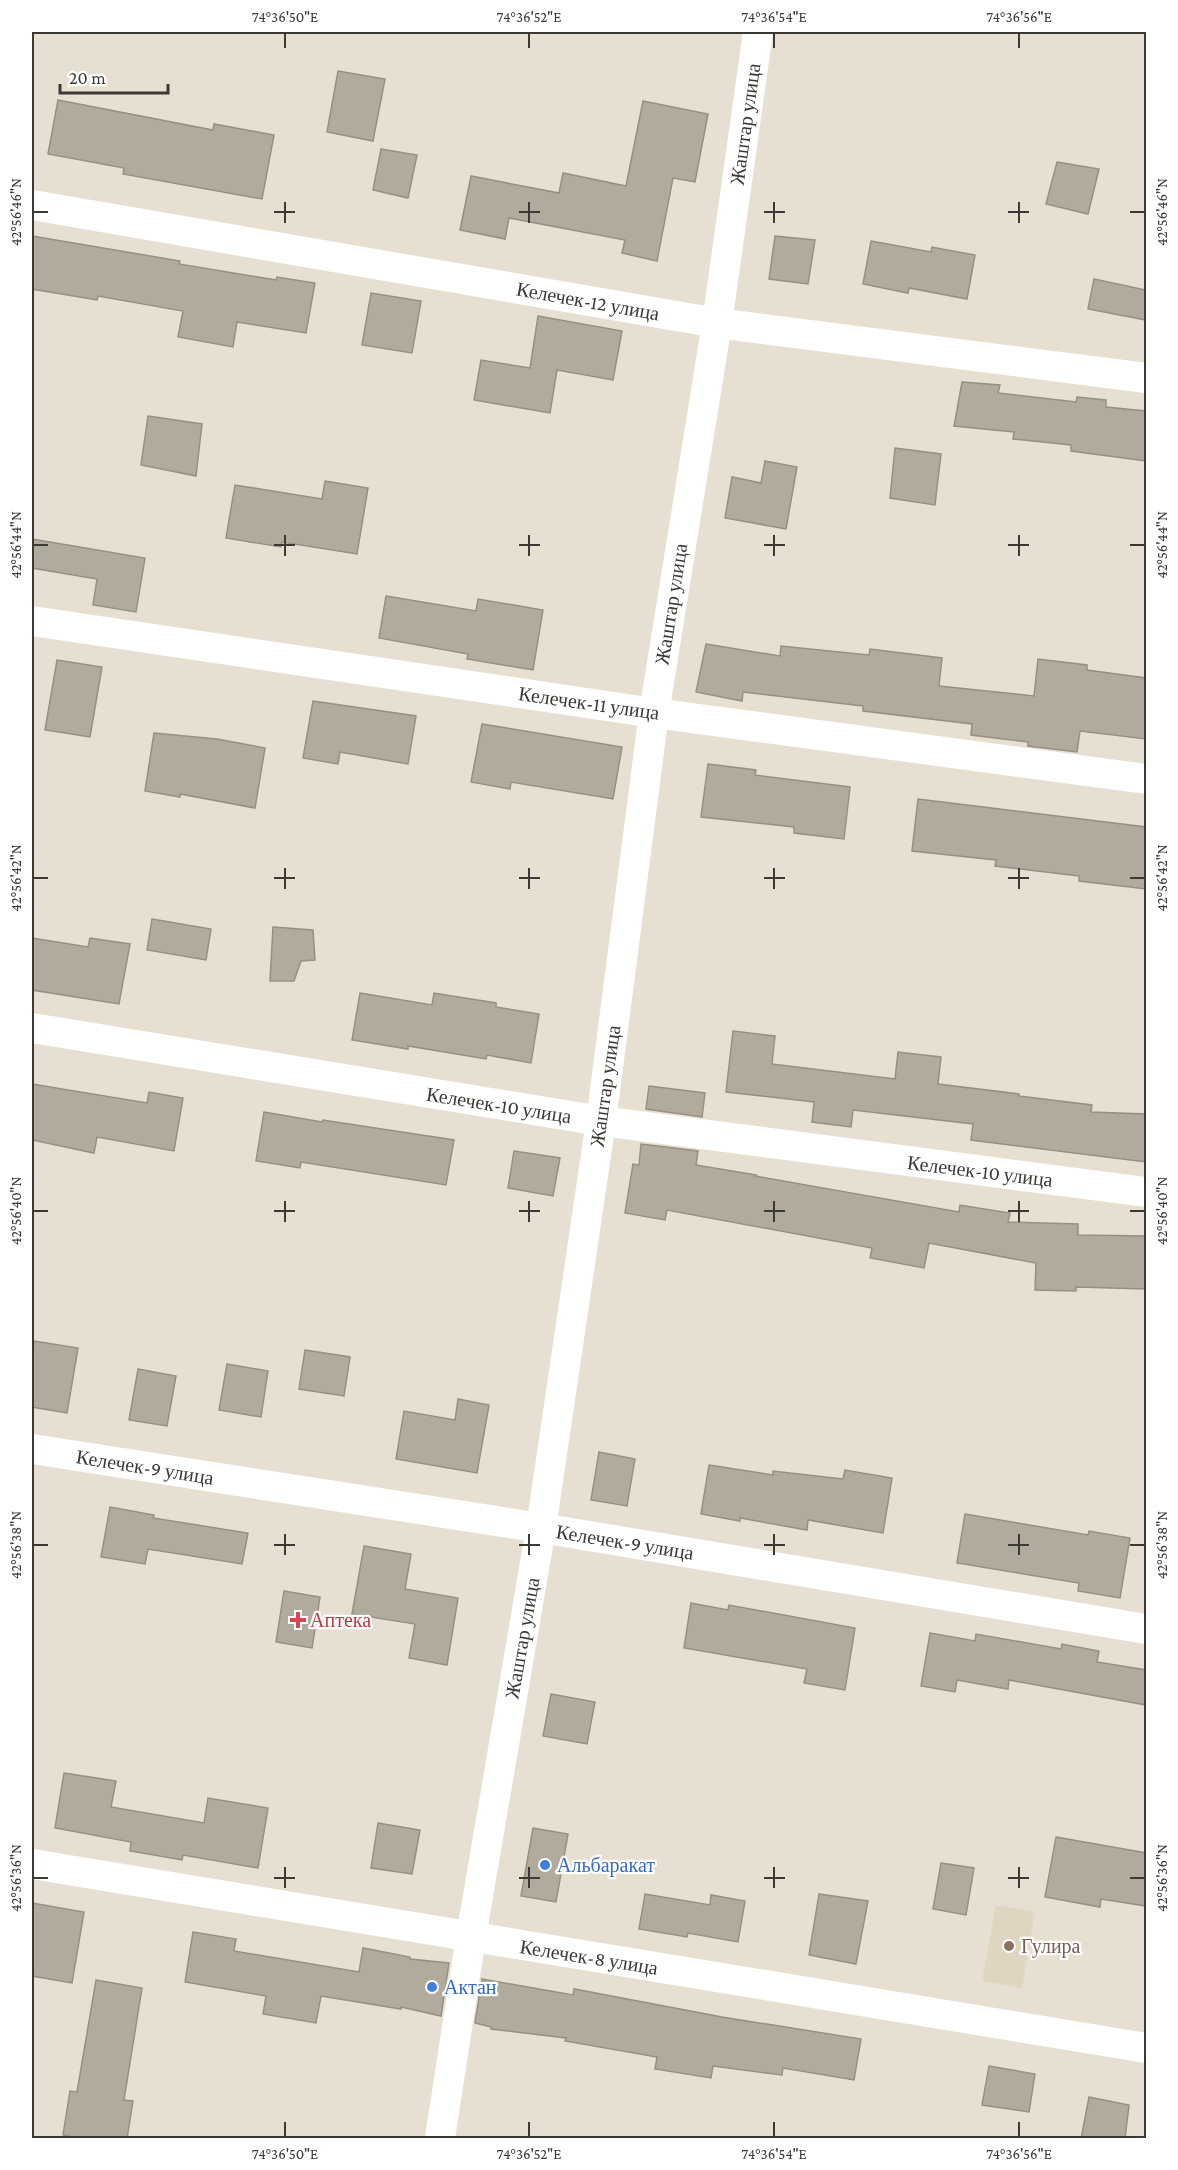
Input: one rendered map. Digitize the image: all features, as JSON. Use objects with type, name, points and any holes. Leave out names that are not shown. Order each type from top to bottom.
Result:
[{"type":"street","name":"Жаштар улица","points":[[441,2139],[471,1937],[541,1528],[601,1121],[654,713],[717,323],[758,32]]},
{"type":"street","name":"Келечек-12 улица","points":[[32,205],[717,323],[1146,378]]},
{"type":"street","name":"Келечек-11 улица","points":[[32,621],[654,713],[1146,779]]},
{"type":"street","name":"Келечек-10 улица","points":[[32,1028],[601,1121],[1146,1192]]},
{"type":"street","name":"Келечек-9 улица","points":[[32,1449],[541,1528],[1146,1629]]},
{"type":"street","name":"Келечек-8 улица","points":[[32,1864],[1146,2048]]},
{"type":"shaded area","name":"Гулира","points":[[996,1905],[1035,1912],[1022,1988],[982,1981]]},
{"type":"building","points":[[338,71],[385,79],[373,141],[327,132]]},
{"type":"building","points":[[58,100],[213,130],[214,124],[274,135],[262,199],[123,174],[124,168],[48,154]]},
{"type":"building","points":[[643,101],[708,114],[695,182],[673,178],[657,261],[622,253],[625,240],[509,218],[505,239],[460,230],[471,176],[559,193],[563,173],[626,186]]},
{"type":"building","points":[[381,149],[417,155],[408,198],[373,190]]},
{"type":"building","points":[[1057,162],[1099,169],[1088,214],[1046,204]]},
{"type":"building","points":[[32,236],[180,261],[179,264],[276,280],[277,277],[315,283],[306,333],[237,322],[233,347],[178,337],[183,311],[98,296],[97,300],[32,289]]},
{"type":"building","points":[[775,236],[815,240],[808,284],[769,279]]},
{"type":"building","points":[[871,241],[931,252],[932,247],[975,255],[967,299],[909,288],[908,293],[863,284]]},
{"type":"building","points":[[1094,279],[1146,290],[1146,320],[1088,309]]},
{"type":"building","points":[[371,293],[421,301],[412,353],[362,345]]},
{"type":"building","points":[[538,316],[622,331],[613,380],[557,370],[550,413],[474,400],[481,360],[530,368]]},
{"type":"building","points":[[962,382],[1000,385],[998,393],[1076,402],[1077,397],[1106,400],[1106,407],[1146,411],[1146,461],[1071,451],[1071,445],[1013,439],[1014,432],[954,426]]},
{"type":"building","points":[[148,416],[202,424],[196,476],[141,465]]},
{"type":"building","points":[[895,448],[941,454],[935,505],[890,498]]},
{"type":"building","points":[[765,461],[797,467],[786,529],[725,518],[732,477],[761,483]]},
{"type":"building","points":[[325,481],[368,488],[357,554],[282,542],[281,547],[226,538],[235,485],[322,499]]},
{"type":"building","points":[[32,539],[145,558],[136,612],[93,605],[97,579],[32,568]]},
{"type":"building","points":[[386,596],[476,611],[478,599],[543,610],[533,670],[467,659],[468,654],[379,638]]},
{"type":"building","points":[[706,644],[780,656],[781,646],[869,655],[870,649],[942,658],[939,686],[1034,696],[1038,659],[1087,665],[1087,670],[1146,678],[1146,739],[1080,731],[1077,752],[1028,746],[1028,742],[971,735],[972,724],[863,711],[863,706],[743,692],[742,701],[696,692]]},
{"type":"building","points":[[57,660],[102,667],[90,737],[45,730]]},
{"type":"building","points":[[313,701],[416,716],[408,764],[340,752],[338,764],[303,758]]},
{"type":"building","points":[[482,724],[622,747],[613,799],[511,782],[510,789],[471,782]]},
{"type":"building","points":[[154,733],[217,739],[265,748],[255,808],[180,794],[180,797],[145,791]]},
{"type":"building","points":[[708,764],[756,770],[755,775],[850,787],[844,839],[794,833],[794,827],[701,817]]},
{"type":"building","points":[[918,799],[1146,827],[1146,889],[1079,881],[1079,876],[995,866],[996,860],[912,851]]},
{"type":"building","points":[[152,919],[211,929],[206,960],[147,950]]},
{"type":"building","points":[[273,927],[313,930],[315,960],[301,961],[294,981],[270,981]]},
{"type":"building","points":[[32,938],[88,947],[90,938],[130,944],[119,1004],[32,990]]},
{"type":"building","points":[[360,993],[432,1005],[434,993],[496,1003],[496,1007],[539,1014],[531,1063],[487,1055],[486,1059],[408,1046],[408,1049],[352,1040]]},
{"type":"building","points":[[733,1031],[775,1036],[772,1064],[895,1079],[898,1052],[941,1057],[938,1084],[1092,1105],[1091,1112],[1146,1114],[1146,1162],[971,1140],[973,1124],[853,1110],[851,1127],[812,1122],[814,1102],[726,1092]]},
{"type":"building","points":[[32,1084],[147,1103],[149,1092],[183,1098],[174,1151],[97,1137],[94,1153],[32,1140]]},
{"type":"building","points":[[649,1086],[705,1093],[702,1117],[646,1109]]},
{"type":"building","points":[[264,1112],[454,1140],[446,1185],[301,1162],[300,1168],[256,1161]]},
{"type":"building","points":[[641,1144],[698,1151],[696,1165],[755,1176],[959,1212],[960,1205],[1010,1213],[1008,1222],[1078,1224],[1078,1235],[1146,1236],[1146,1289],[1076,1287],[1076,1291],[1035,1290],[1036,1263],[929,1243],[924,1268],[870,1258],[872,1248],[667,1210],[665,1220],[625,1213],[633,1164],[639,1165]]},
{"type":"building","points":[[514,1151],[560,1158],[553,1196],[508,1188]]},
{"type":"building","points":[[34,1341],[78,1348],[67,1413],[32,1407]]},
{"type":"building","points":[[305,1350],[350,1357],[344,1396],[299,1389]]},
{"type":"building","points":[[227,1364],[268,1371],[261,1417],[219,1410]]},
{"type":"building","points":[[138,1369],[176,1376],[167,1426],[129,1420]]},
{"type":"building","points":[[458,1399],[489,1405],[477,1473],[396,1459],[404,1411],[455,1420]]},
{"type":"building","points":[[599,1452],[635,1459],[627,1506],[591,1500]]},
{"type":"building","points":[[709,1465],[773,1475],[773,1471],[843,1479],[845,1470],[892,1478],[883,1533],[808,1520],[807,1530],[740,1518],[740,1521],[701,1514]]},
{"type":"building","points":[[110,1507],[154,1515],[153,1518],[248,1533],[242,1564],[148,1549],[145,1564],[101,1557]]},
{"type":"building","points":[[965,1514],[1088,1535],[1089,1531],[1130,1538],[1120,1598],[1078,1591],[1079,1583],[957,1563]]},
{"type":"building","points":[[364,1546],[411,1554],[405,1589],[458,1598],[447,1665],[409,1658],[415,1624],[352,1614]]},
{"type":"building","name":"Аптека","points":[[284,1591],[320,1597],[312,1648],[276,1642]]},
{"type":"building","points":[[691,1603],[728,1610],[729,1605],[855,1628],[845,1690],[804,1683],[807,1669],[684,1648]]},
{"type":"building","points":[[930,1633],[975,1641],[976,1634],[1061,1649],[1062,1644],[1099,1651],[1097,1662],[1146,1670],[1146,1705],[1009,1680],[1008,1689],[957,1680],[955,1692],[921,1686]]},
{"type":"building","points":[[551,1694],[595,1702],[587,1744],[543,1736]]},
{"type":"building","points":[[64,1773],[116,1781],[111,1807],[204,1823],[208,1798],[268,1808],[258,1868],[183,1855],[182,1860],[130,1851],[131,1842],[55,1828]]},
{"type":"building","points":[[378,1823],[420,1830],[412,1874],[371,1868]]},
{"type":"building","name":"Альбаракат","points":[[533,1828],[568,1834],[556,1902],[521,1896]]},
{"type":"building","points":[[1056,1837],[1146,1853],[1146,1906],[1101,1899],[1100,1907],[1045,1897]]},
{"type":"building","points":[[941,1863],[974,1868],[966,1915],[933,1909]]},
{"type":"building","points":[[645,1894],[710,1905],[711,1895],[745,1901],[738,1942],[688,1933],[687,1937],[639,1929]]},
{"type":"building","points":[[819,1894],[868,1901],[856,1964],[809,1955]]},
{"type":"building","points":[[32,1903],[84,1912],[72,1983],[32,1976]]},
{"type":"building","points":[[193,1932],[236,1939],[234,1951],[359,1972],[363,1948],[410,1957],[410,1959],[449,1963],[441,2016],[401,2007],[401,2009],[321,1996],[316,2023],[263,2014],[266,1996],[185,1982]]},
{"type":"building","points":[[482,1979],[573,1995],[574,1989],[722,2017],[861,2039],[854,2080],[783,2068],[782,2075],[713,2066],[711,2078],[655,2069],[657,2057],[565,2041],[566,2038],[491,2029],[491,2027],[475,2023]]},
{"type":"building","points":[[96,1980],[142,1988],[124,2100],[133,2101],[127,2139],[82,2139],[63,2135],[70,2091],[77,2092]]},
{"type":"building","points":[[989,2066],[1035,2074],[1029,2112],[982,2105]]},
{"type":"building","points":[[1089,2097],[1129,2105],[1125,2139],[1081,2139]]},
{"type":"place","name":"Аптека","points":[[298,1620]]},
{"type":"place","name":"Альбаракат","points":[[545,1865]]},
{"type":"place","name":"Гулира","points":[[1009,1946]]},
{"type":"place","name":"Актан","points":[[432,1987]]}]
